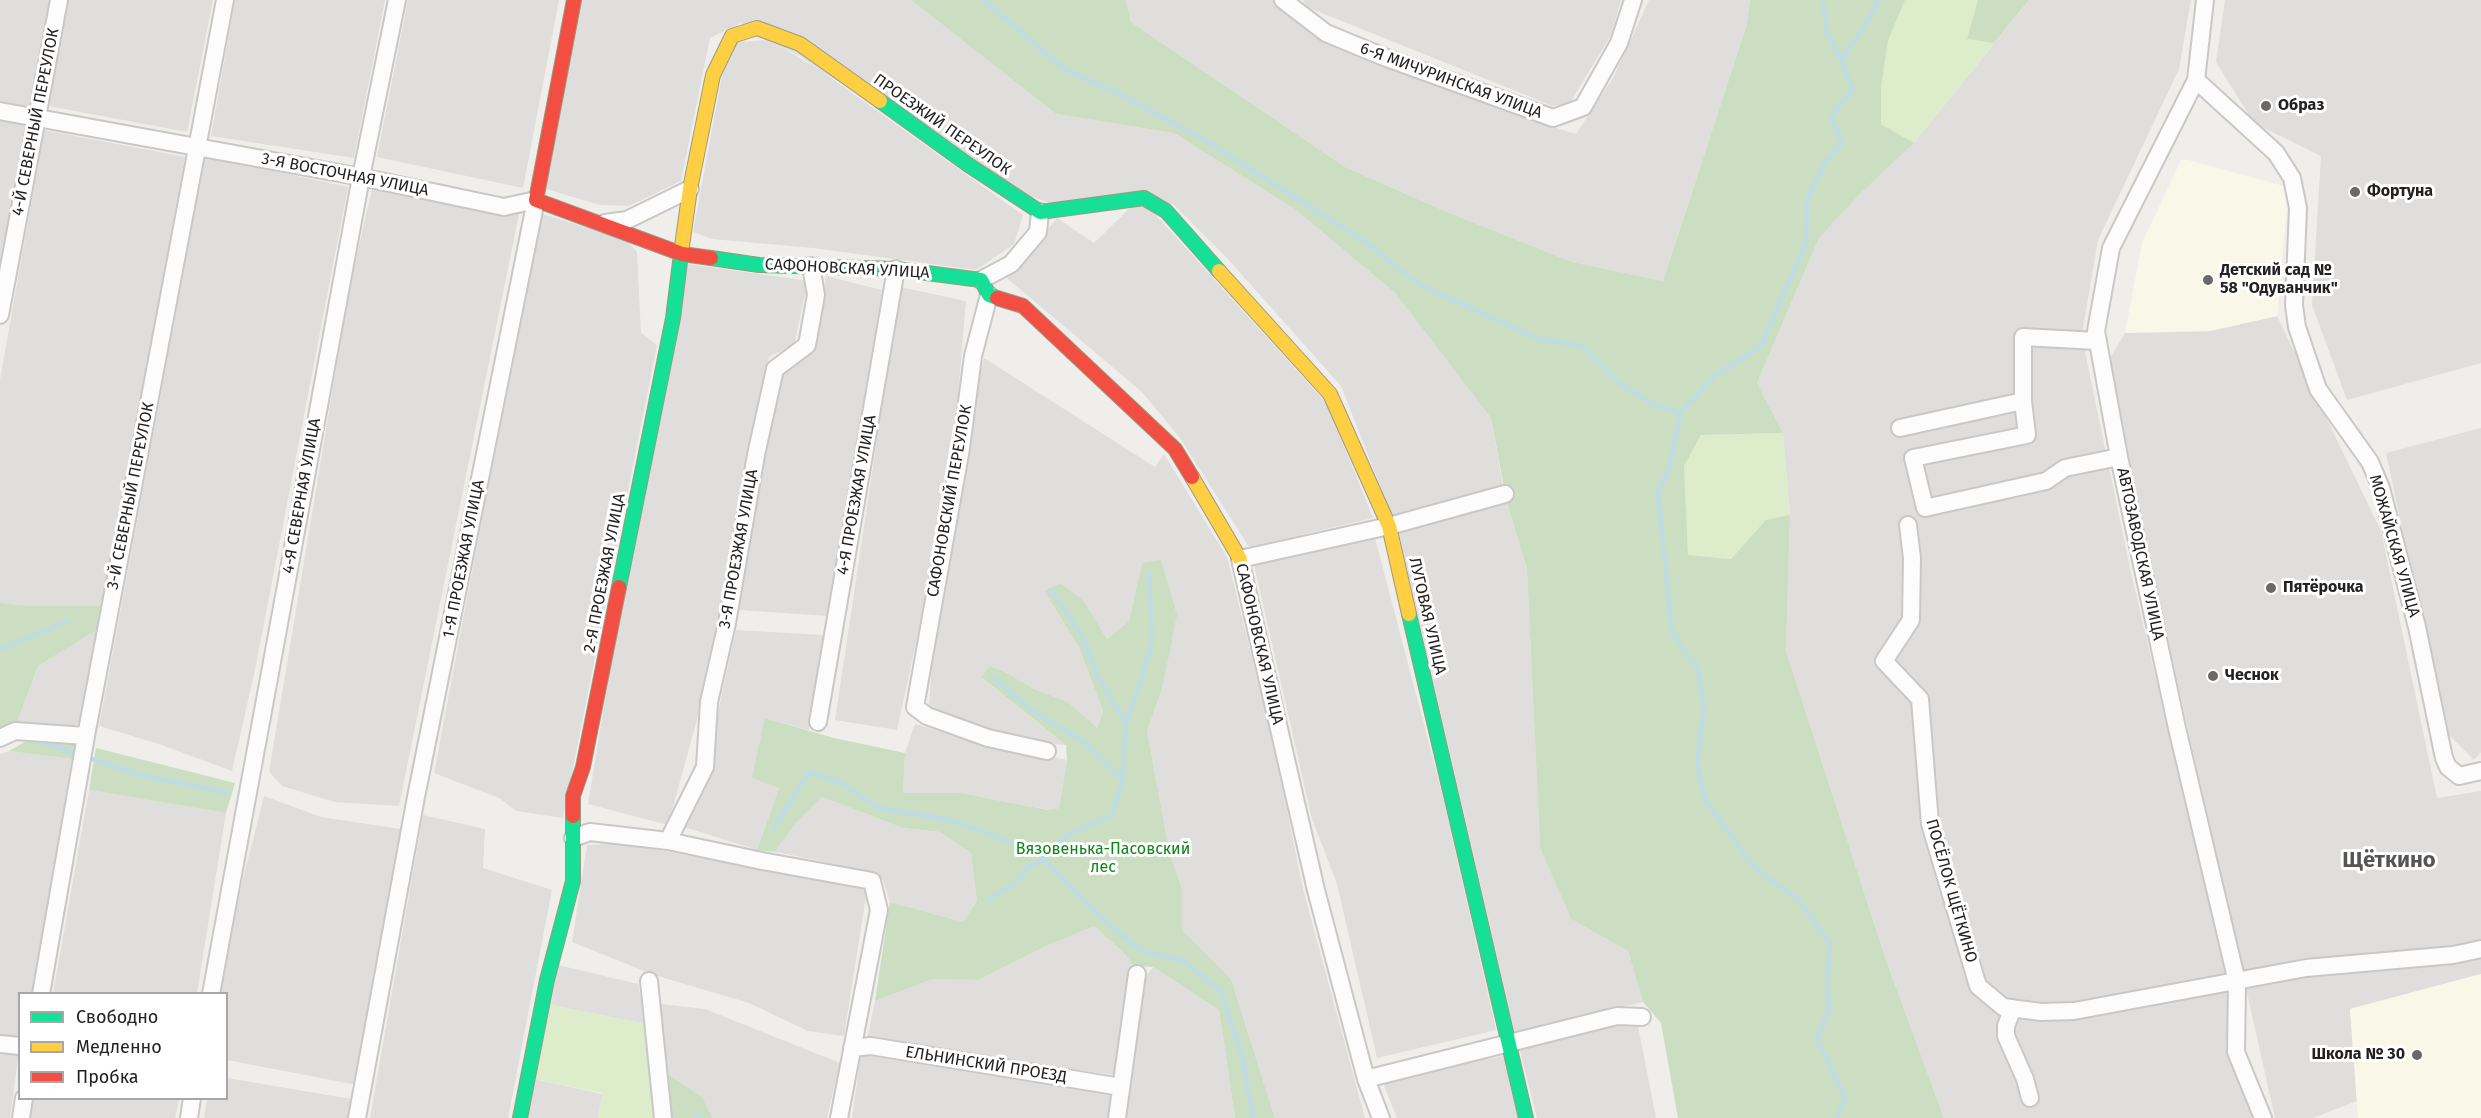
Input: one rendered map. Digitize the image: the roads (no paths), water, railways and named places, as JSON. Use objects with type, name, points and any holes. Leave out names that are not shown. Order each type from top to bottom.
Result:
[{"type":"street","name":"4-Й СЕВЕРНЫЙ ПЕРЕУЛОК","points":[[0,315],[58,0]]},
{"type":"street","name":"3-Й СЕВЕРНЫЙ ПЕРЕУЛОК","points":[[41,992],[86,736],[225,0]]},
{"type":"street","name":"4-Я СЕВЕРНАЯ УЛИЦА","points":[[212,992],[361,177],[397,0]]},
{"type":"street","name":"1-Я ПРОЕЗЖАЯ УЛИЦА","points":[[357,1118],[415,805],[574,0]]},
{"type":"street","name":"6-Я МИЧУРИНСКАЯ УЛИЦА","points":[[1283,0],[1326,33],[1384,57],[1553,118],[1583,106],[1619,43],[1633,0]]},
{"type":"street","name":"АВТОЗАВОДСКАЯ УЛИЦА","points":[[2205,0],[2196,80],[2111,248],[2096,331],[2119,457],[2177,728],[2236,982],[2236,1052],[2263,1118]]},
{"type":"street","name":"ПРОЕЗЖИЙ ПЕРЕУЛОК","points":[[732,36],[757,28],[800,44],[966,164],[1040,212]]},
{"type":"street","name":"2-Я ПРОЕЗЖАЯ УЛИЦА","points":[[519,1118],[547,980],[573,880],[573,796],[586,756],[673,318],[690,189],[713,75],[732,36]]},
{"type":"street","name":"МОЖАЙСКАЯ УЛИЦА","points":[[2196,80],[2276,153],[2292,178],[2298,208],[2294,305],[2298,327],[2318,389],[2370,462],[2381,488],[2417,627],[2444,758],[2448,767],[2459,776],[2481,771]]},
{"type":"street","name":"3-Я ВОСТОЧНАЯ УЛИЦА","points":[[0,111],[361,177],[504,207],[536,200]]},
{"type":"street","points":[[602,223],[627,220],[690,189]]},
{"type":"street","name":"ЛУГОВАЯ УЛИЦА","points":[[1040,212],[1144,198],[1166,212],[1330,394],[1389,526],[1526,1118]]},
{"type":"street","points":[[536,200],[681,254]]},
{"type":"street","points":[[989,295],[981,280],[1011,264],[1038,232],[1040,212]]},
{"type":"street","name":"САФОНОВСКАЯ УЛИЦА","points":[[681,254],[759,265],[896,269],[981,280]]},
{"type":"street","name":"3-Я ПРОЕЗЖАЯ УЛИЦА","points":[[669,841],[705,767],[709,702],[727,623],[756,455],[775,369],[807,345],[816,295],[811,266]]},
{"type":"street","name":"4-Я ПРОЕЗЖАЯ УЛИЦА","points":[[818,722],[896,269]]},
{"type":"street","name":"САФОНОВСКАЯ УЛИЦА","points":[[989,295],[1023,306],[1174,449],[1240,560],[1316,890],[1366,1079],[1381,1118]]},
{"type":"street","name":"САФОНОВСКИЙ ПЕРЕУЛОК","points":[[989,295],[974,356],[961,448],[915,707],[927,716],[988,738],[1047,751]]},
{"type":"street","points":[[2097,341],[2023,337],[2023,401],[2028,435],[1913,458],[1925,508],[2046,482],[2065,468],[2119,457]]},
{"type":"street","points":[[1900,428],[2023,401]]},
{"type":"street","points":[[1240,560],[1389,526],[1505,494]]},
{"type":"street","name":"ПОСЁЛОК ЩЁТКИНО","points":[[1908,525],[1912,558],[1911,620],[1884,662],[1920,699],[1930,824],[1978,986],[2003,1007],[2041,1012],[2074,1011],[2306,968],[2453,955],[2481,950]]},
{"type":"street","points":[[0,738],[15,731],[86,736]]},
{"type":"street","points":[[573,838],[590,832],[669,841],[872,881],[879,909],[839,1118]]},
{"type":"street","points":[[1117,1118],[1137,974]]},
{"type":"street","points":[[649,981],[663,1118]]},
{"type":"street","points":[[2013,1008],[2006,1026],[2006,1036],[2025,1079],[2030,1098]]},
{"type":"street","points":[[1366,1079],[1617,1016],[1642,1017]]},
{"type":"street","points":[[0,1044],[18,1046]]},
{"type":"street","name":"ЕЛЬНИНСКИЙ ПРОЕЗД","points":[[852,1048],[871,1046],[1121,1087]]},
{"type":"street","points":[[21,1118],[24,1100]]},
{"type":"street","points":[[189,1118],[192,1100]]},
{"type":"waterway","points":[[984,0],[1063,68],[1125,97],[1208,142],[1367,243],[1420,285],[1539,339],[1582,346],[1620,384],[1657,406],[1680,413]]},
{"type":"waterway","points":[[1823,0],[1826,29],[1841,60]]},
{"type":"waterway","points":[[1837,1118],[1845,1098],[1817,1040],[1829,1009],[1827,982],[1830,944],[1800,901],[1756,869],[1706,802],[1697,764],[1704,708],[1698,670],[1672,633],[1658,492],[1670,466],[1680,413],[1716,375],[1761,346],[1806,243],[1807,200],[1825,162],[1842,143],[1831,117],[1853,89],[1841,60],[1867,23],[1879,0]]},
{"type":"waterway","points":[[1122,781],[1126,723],[1152,641],[1149,571]]},
{"type":"waterway","points":[[1051,590],[1081,634],[1100,680],[1126,723]]},
{"type":"waterway","points":[[0,649],[68,621]]},
{"type":"waterway","points":[[989,899],[1016,883],[1028,867],[1044,860],[1068,834],[1112,816],[1122,781],[1086,743],[1030,709],[994,678]]},
{"type":"waterway","points":[[32,739],[140,775],[228,793]]},
{"type":"waterway","points":[[773,829],[809,772],[842,783],[878,808],[950,820],[1035,851],[1094,911],[1142,952],[1182,960],[1221,991],[1243,1060],[1253,1118]]},
{"type":"place","name":"Образ","points":[[2266,106]]},
{"type":"place","name":"Фортуна","points":[[2355,192]]},
{"type":"place","name":"Детский сад № 58 \"Одуванчик\"","points":[[2208,280]]},
{"type":"place","name":"Пятёрочка","points":[[2271,588]]},
{"type":"place","name":"Чеснок","points":[[2213,676]]},
{"type":"place","name":"Школа № 30","points":[[2417,1055]]},
{"type":"district","name":"Щёткино","points":[[2389,861]]},
{"type":"park label","name":"Вязовенька-Пасовский лес","points":[[1103,859]]}]
